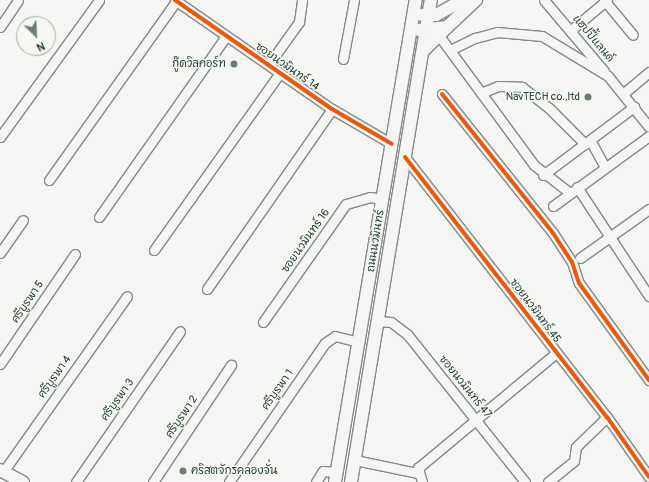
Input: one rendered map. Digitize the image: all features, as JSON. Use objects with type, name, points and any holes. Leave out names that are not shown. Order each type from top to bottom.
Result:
[{"type":"main road","name":"ถนนนวมินทร์","points":[[336,477],[416,0]]},
{"type":"main road","name":"ถนนนวมินทร์","points":[[351,482],[431,0]]},
{"type":"main road","points":[[413,14],[428,16],[463,0]]},
{"type":"main road","points":[[423,51],[476,0]]},
{"type":"main road","points":[[411,28],[444,32]]},
{"type":"main road","points":[[1,471],[23,482]]},
{"type":"street","points":[[0,27],[18,0]]},
{"type":"street","points":[[0,137],[99,0]]},
{"type":"street","points":[[49,180],[175,0]]},
{"type":"street","name":"ซอยนวมินทร์ 14","points":[[175,0],[332,109],[392,144]]},
{"type":"street","points":[[268,64],[299,22],[302,0]]},
{"type":"street","points":[[343,59],[354,0]]},
{"type":"street","name":"แฮปปี้แลนด์","points":[[544,0],[608,76]]},
{"type":"street","points":[[570,31],[606,1],[633,35]]},
{"type":"street","points":[[444,32],[450,50],[543,175],[573,190],[647,289]]},
{"type":"street","points":[[450,50],[475,38],[497,32],[529,32],[555,44],[608,76],[624,93],[649,127]]},
{"type":"street","points":[[99,217],[226,36]]},
{"type":"street","points":[[624,93],[649,72]]},
{"type":"street","points":[[154,250],[280,73]]},
{"type":"street","points":[[481,93],[498,86],[522,87],[588,142],[605,167]]},
{"type":"street","points":[[442,94],[553,233],[572,262],[579,283],[649,380]]},
{"type":"street","points":[[543,175],[634,107]]},
{"type":"street","points":[[207,288],[332,109]]},
{"type":"street","points":[[554,206],[573,190],[649,136]]},
{"type":"street","name":"ซอยนวมินทร์ 45","points":[[405,157],[606,417],[649,477]]},
{"type":"street","name":"ซอยนวมินทร์ 16","points":[[262,322],[346,204],[370,197],[383,199]]},
{"type":"street","points":[[580,258],[649,210]]},
{"type":"street","points":[[0,253],[23,220]]},
{"type":"street","name":"ศรีบูรพา 5","points":[[0,364],[75,254]]},
{"type":"street","name":"ศรีบูรพา 4","points":[[1,471],[127,296]]},
{"type":"street","name":"ซอยนวมินทร์ 47","points":[[378,321],[391,322],[407,334],[476,418],[524,482]]},
{"type":"street","name":"ศรีบูรพา 3","points":[[76,482],[180,331]]},
{"type":"street","name":"ศรีบูรพา 1","points":[[229,482],[325,343],[339,336],[359,342]]},
{"type":"street","points":[[417,473],[476,418],[556,353]]},
{"type":"street","name":"ศรีบูรพา 2","points":[[153,482],[231,365]]},
{"type":"street","points":[[548,482],[574,461],[576,447],[606,417]]},
{"type":"street","points":[[355,460],[417,473],[422,482]]},
{"type":"street","points":[[316,482],[323,471],[336,477]]},
{"type":"cycle path","points":[[175,0],[332,109],[392,144]]},
{"type":"cycle path","points":[[442,94],[553,233],[572,262],[579,283],[649,380]]},
{"type":"cycle path","points":[[405,157],[607,417],[649,477]]},
{"type":"place","name":"กู๊ดวิลคอร์ท","points":[[234,64]]},
{"type":"place","name":"NavTECH co.,ltd","points":[[588,97]]},
{"type":"place","name":"คริสตจักรคลองจั่น","points":[[183,471]]}]
